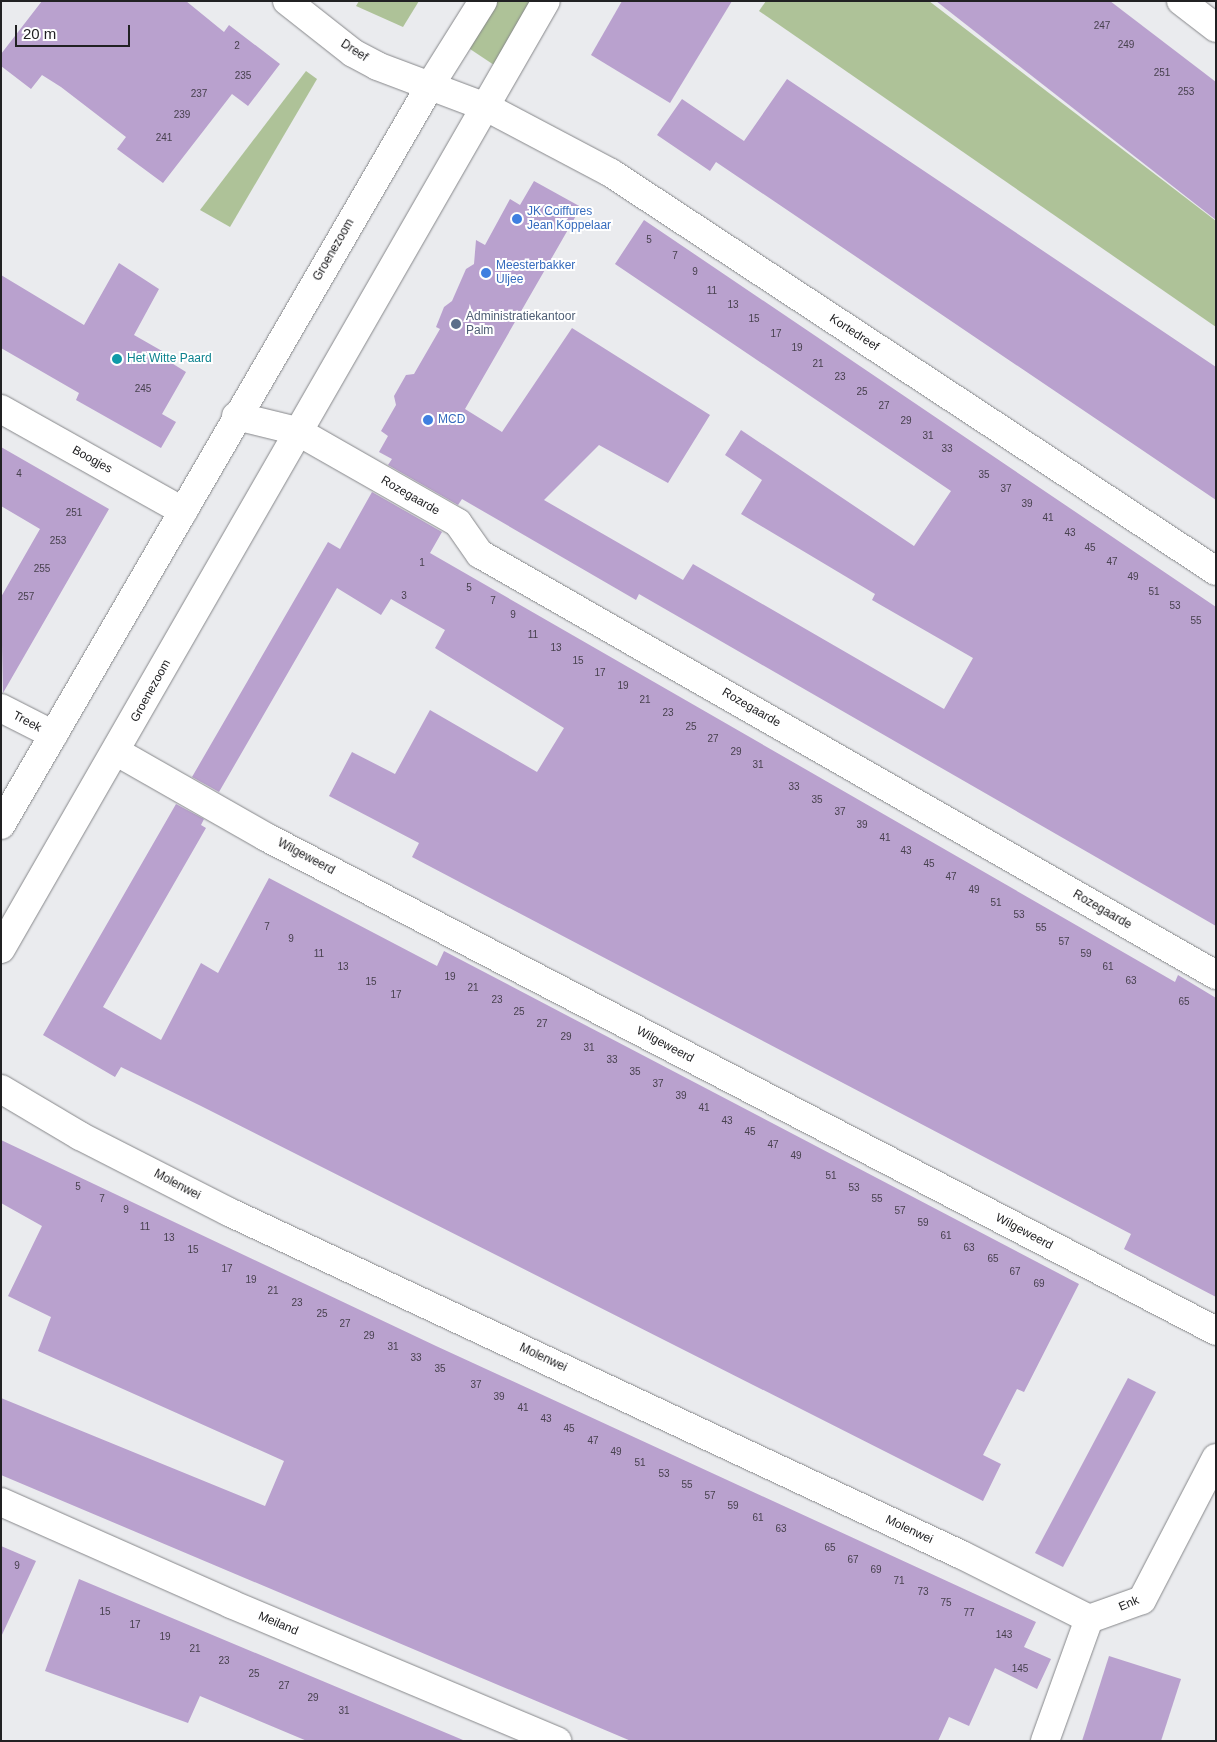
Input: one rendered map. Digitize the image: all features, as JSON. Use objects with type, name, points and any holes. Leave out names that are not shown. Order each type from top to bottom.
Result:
[{"type":"street","name":"Dreef","points":[[287,1],[353,52],[377,66],[431,84]]},
{"type":"street","name":"Groenezoom","points":[[1,825],[236,416],[431,84],[483,1]]},
{"type":"street","name":"Groenezoom","points":[[1,949],[117,752],[297,430],[546,1]]},
{"type":"street","points":[[1181,1],[1216,28]]},
{"type":"street","points":[[431,84],[486,107]]},
{"type":"street","name":"Kortedreef","points":[[486,107],[611,173],[1216,571]]},
{"type":"street","name":"Boogjes","points":[[1,409],[183,511]]},
{"type":"street","points":[[236,416],[297,430]]},
{"type":"street","name":"Rozegaarde","points":[[297,430],[458,523],[480,554],[1216,975]]},
{"type":"street","name":"Treek","points":[[1,708],[54,735]]},
{"type":"street","name":"Wilgeweerd","points":[[117,752],[275,842],[1216,1331]]},
{"type":"street","name":"Molenwei","points":[[1,1089],[80,1136],[229,1212],[962,1555],[1089,1619]]},
{"type":"street","name":"Enk","points":[[1089,1619],[1142,1600],[1216,1458]]},
{"type":"street","name":"Meiland","points":[[1,1502],[230,1604],[557,1741]]},
{"type":"street","points":[[1045,1741],[1089,1619]]},
{"type":"green space","points":[[359,1],[419,1],[403,27],[356,6]]},
{"type":"green space","points":[[496,1],[530,1],[494,65],[467,47]]},
{"type":"green space","points":[[766,1],[929,1],[1216,221],[1216,327],[759,11]]},
{"type":"green space","points":[[306,71],[317,79],[230,227],[200,210]]},
{"type":"building","points":[[42,1],[186,1],[224,32],[229,25],[280,64],[248,106],[232,94],[163,183],[117,149],[126,137],[61,87],[42,75],[31,89],[1,66],[1,54]]},
{"type":"building","points":[[622,1],[732,1],[670,103],[591,55]]},
{"type":"building","points":[[936,1],[1110,1],[1216,82],[1216,220]]},
{"type":"building","points":[[787,79],[1216,367],[1216,500],[716,162],[710,171],[657,135],[682,99],[744,141]]},
{"type":"building","points":[[534,181],[581,207],[465,409],[502,432],[572,328],[710,415],[668,483],[599,445],[544,500],[683,580],[693,564],[944,709],[973,658],[872,600],[875,594],[741,514],[762,480],[725,455],[741,430],[914,546],[951,491],[615,264],[644,220],[1216,607],[1216,926],[639,594],[636,600],[462,499],[458,505],[388,465],[392,459],[379,452],[388,436],[381,431],[396,405],[394,396],[406,375],[414,374],[440,329],[436,327],[444,307],[452,301],[466,269],[474,264],[476,240],[485,245],[510,199],[520,205]]},
{"type":"building","name":"Het Witte Paard","points":[[119,263],[159,289],[134,335],[169,355],[170,362],[186,372],[162,414],[176,422],[161,448],[76,400],[79,393],[1,348],[1,275],[84,325]]},
{"type":"building","points":[[1,447],[109,509],[3,693],[1,597],[40,529],[1,506]]},
{"type":"building","points":[[372,492],[442,532],[430,553],[1175,982],[1178,975],[1216,998],[1216,1297],[1124,1249],[1131,1234],[412,857],[419,843],[329,796],[352,752],[395,774],[430,710],[537,772],[564,728],[435,648],[445,630],[391,599],[381,615],[337,588],[219,792],[192,777],[328,542],[340,549]]},
{"type":"building","points":[[176,804],[204,819],[201,825],[206,828],[103,1007],[161,1040],[201,963],[218,973],[269,878],[437,966],[444,951],[1079,1284],[1024,1392],[1017,1389],[983,1455],[1001,1464],[983,1501],[201,1106],[121,1067],[115,1077],[43,1035]]},
{"type":"building","points":[[1,1140],[436,1346],[1036,1622],[1024,1647],[1051,1659],[1037,1689],[995,1668],[969,1726],[949,1717],[938,1741],[631,1741],[1,1475],[1,1398],[265,1506],[284,1461],[38,1351],[51,1317],[8,1296],[42,1226],[1,1203]]},
{"type":"building","points":[[1128,1378],[1156,1392],[1063,1567],[1035,1553]]},
{"type":"building","points":[[1,1546],[36,1561],[1,1637]]},
{"type":"building","points":[[79,1579],[463,1741],[307,1741],[200,1696],[188,1723],[45,1671]]},
{"type":"building","points":[[1109,1656],[1181,1679],[1161,1741],[1082,1741]]},
{"type":"place","name":"JK Coiffures Jean Koppelaar","points":[[517,219]]},
{"type":"place","name":"Meesterbakker Uljee","points":[[486,273]]},
{"type":"place","name":"Administratiekantoor Palm","points":[[456,324]]},
{"type":"place","name":"Het Witte Paard","points":[[117,359]]},
{"type":"place","name":"MCD","points":[[428,420]]}]
